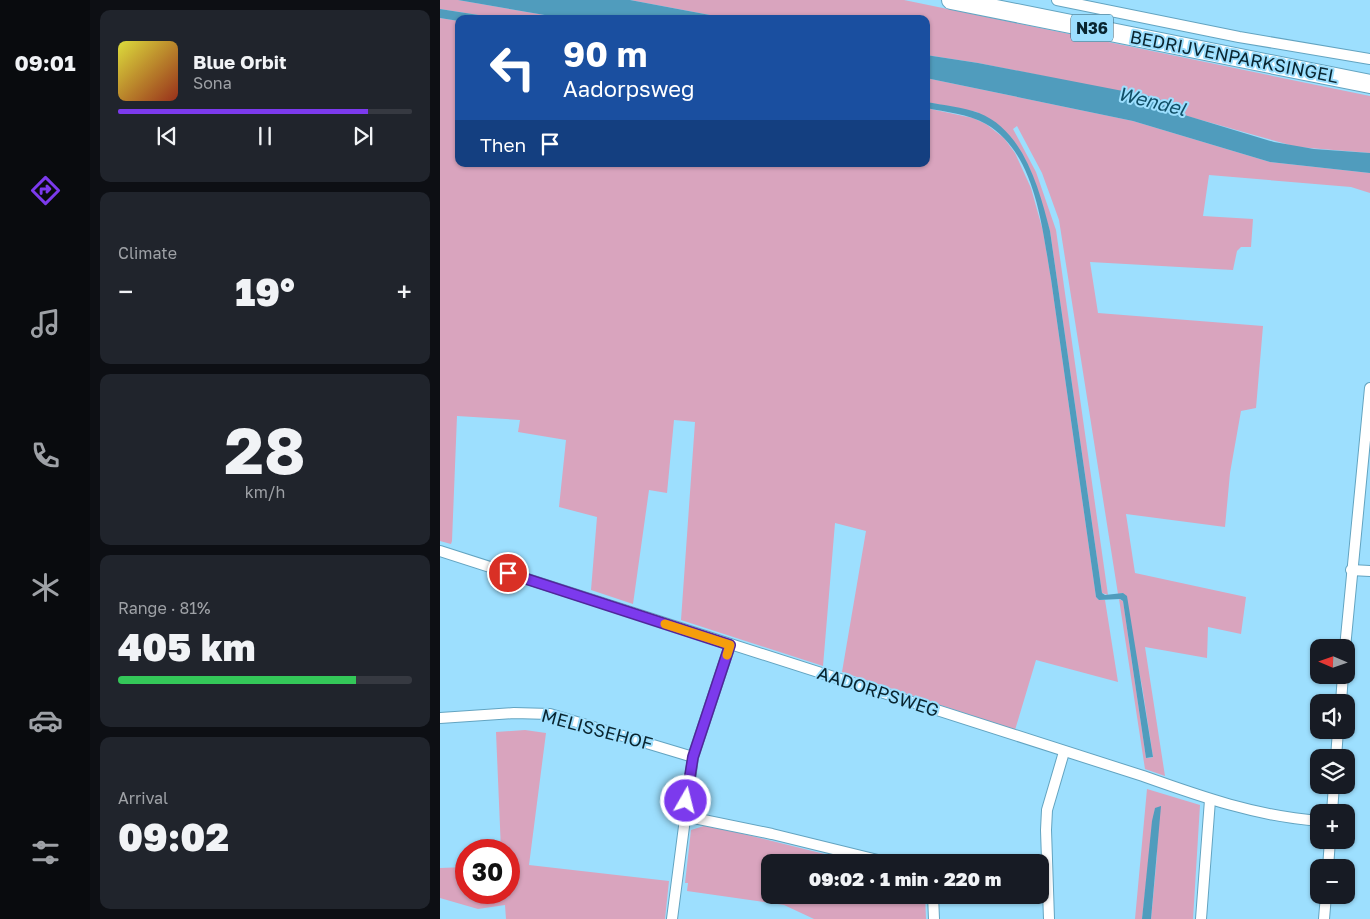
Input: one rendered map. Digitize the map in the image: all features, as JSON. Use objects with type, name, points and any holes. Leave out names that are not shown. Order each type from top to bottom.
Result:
[{"type":"highway","name":"BEDRIJVENPARKSINGEL","points":[[951,0],[1370,84]]},
{"type":"street","points":[[1057,0],[1239,37],[1370,59]]},
{"type":"street","points":[[1346,639],[1370,388]]},
{"type":"street","name":"AADORPSWEG","points":[[440,551],[1210,800],[1269,816],[1310,820]]},
{"type":"street","points":[[1351,570],[1370,571]]},
{"type":"street","points":[[672,919],[693,757],[730,645]]},
{"type":"street","name":"MELISSEHOF","points":[[440,718],[522,713],[550,714],[693,757]]},
{"type":"street","points":[[1049,919],[1046,824],[1064,752]]},
{"type":"street","points":[[1201,919],[1210,800]]},
{"type":"street","points":[[684,816],[734,825],[853,854]]},
{"type":"street","points":[[933,904],[934,919]]},
{"type":"street","points":[[1324,919],[1325,904]]},
{"type":"shaded area","points":[[440,0],[458,0],[545,15],[478,15],[440,9]]},
{"type":"shaded area","points":[[630,0],[904,0],[1370,96],[1370,153],[1297,147],[1048,77],[930,56],[930,15],[710,15]]},
{"type":"shaded area","points":[[440,18],[455,20],[455,167],[930,167],[930,109],[973,118],[986,124],[1004,138],[1015,153],[1031,188],[1043,231],[1096,597],[1099,600],[1105,600],[1118,682],[1036,660],[1015,730],[842,672],[866,531],[835,523],[823,666],[681,620],[695,422],[674,420],[667,493],[649,490],[633,604],[591,590],[597,517],[559,507],[566,440],[518,432],[520,420],[457,416],[452,541],[451,544],[440,541]]},
{"type":"shaded area","points":[[930,79],[1133,121],[1270,162],[1370,173],[1370,193],[1351,187],[1209,175],[1203,216],[1253,219],[1251,247],[1241,247],[1237,251],[1233,270],[1090,262],[1098,313],[1263,326],[1256,408],[1241,411],[1230,473],[1225,527],[1126,514],[1135,573],[1246,597],[1241,634],[1208,627],[1207,658],[1145,647],[1165,776],[1145,769],[1119,599],[1123,601],[1146,758],[1150,758],[1153,757],[1142,686],[1123,593],[1118,594],[1059,220],[1042,173],[1017,126],[1013,129],[1036,172],[1056,230],[1108,595],[1102,593],[1050,231],[1032,174],[1022,153],[977,112],[930,103]]},
{"type":"shaded area","points":[[525,730],[546,733],[529,865],[669,881],[665,919],[506,919],[505,905],[478,909],[461,904],[520,904],[520,839],[501,839],[496,732]]},
{"type":"shaded area","points":[[1147,789],[1200,805],[1193,919],[1151,919],[1157,855],[1155,808],[1142,919],[1135,919]]},
{"type":"shaded area","points":[[707,825],[825,854],[761,854],[761,902],[687,891],[688,883],[685,883],[691,830]]},
{"type":"shaded area","points":[[455,867],[455,902],[440,898],[440,868]]},
{"type":"shaded area","points":[[777,904],[925,904],[926,919],[814,919],[784,905]]},
{"type":"water","points":[[458,0],[630,0],[710,15],[545,15]]},
{"type":"water","points":[[440,9],[478,15],[455,15],[455,20],[440,18]]},
{"type":"water","name":"Wendel","points":[[930,56],[1159,98],[1168,110],[1274,142],[1314,149],[1370,153],[1370,173],[1270,162],[1133,121],[930,79]]},
{"type":"water","points":[[930,103],[973,111],[995,121],[1008,133],[1018,147],[1035,180],[1041,197],[1050,231],[1102,593],[1105,595],[1123,593],[1127,596],[1153,757],[1146,758],[1123,601],[1120,599],[1099,600],[1096,597],[1051,279],[1040,215],[1034,193],[1016,153],[1003,137],[986,124],[957,114],[930,109]]},
{"type":"water","points":[[1161,806],[1151,919],[1142,919],[1152,821],[1155,808]]},
{"type":"slow traffic","points":[[665,624],[730,645],[727,655]]},
{"type":"route","points":[[508,573],[730,645],[693,757],[686,801]]}]
